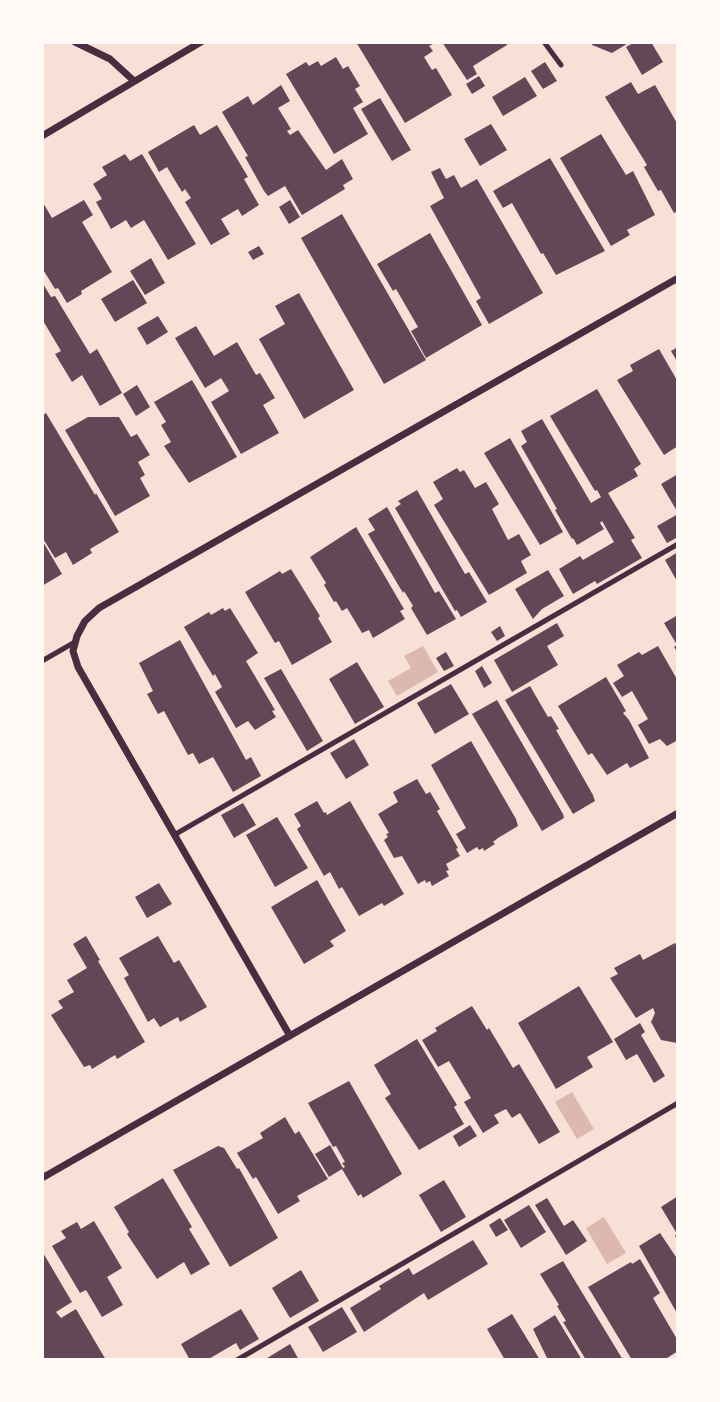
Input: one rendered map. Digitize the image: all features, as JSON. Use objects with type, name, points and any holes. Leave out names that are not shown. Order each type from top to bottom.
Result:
[{"type":"street","points":[[75,42],[110,59],[134,81]]},
{"type":"street","points":[[42,135],[201,42]]},
{"type":"street","points":[[290,1036],[78,667],[73,651],[85,621],[99,608],[678,278]]},
{"type":"street","points":[[42,1178],[678,813]]},
{"type":"lane","points":[[544,42],[561,65]]},
{"type":"lane","points":[[174,835],[678,544]]},
{"type":"lane","points":[[42,661],[76,639]]},
{"type":"lane","points":[[237,1360],[678,1103]]},
{"type":"shaded area","points":[[423,646],[438,672],[397,696],[388,681],[411,668],[404,656]]},
{"type":"shaded area","points":[[572,1092],[594,1129],[577,1139],[555,1102]]},
{"type":"shaded area","points":[[604,1217],[626,1253],[607,1264],[586,1228]]},
{"type":"building","points":[[356,42],[437,42],[429,46],[433,51],[424,57],[432,70],[436,68],[452,95],[405,123]]},
{"type":"building","points":[[442,42],[506,42],[507,45],[473,66],[477,74],[467,80]]},
{"type":"building","points":[[593,42],[630,42],[612,53],[592,45]]},
{"type":"building","points":[[635,42],[651,42],[663,62],[642,75],[626,47]]},
{"type":"building","points":[[336,57],[343,69],[348,66],[360,86],[355,89],[363,102],[353,108],[368,134],[334,154],[286,74],[306,62],[309,66],[318,61],[321,66]]},
{"type":"building","points":[[545,62],[557,81],[543,89],[531,71]]},
{"type":"building","points":[[479,76],[485,86],[472,94],[466,84]]},
{"type":"building","points":[[525,77],[537,96],[503,116],[492,97]]},
{"type":"building","points":[[631,82],[638,94],[655,85],[678,125],[678,211],[674,213],[661,190],[658,191],[644,167],[647,165],[605,97]]},
{"type":"building","points":[[281,85],[290,101],[278,108],[291,129],[287,131],[290,135],[298,130],[326,170],[342,159],[353,179],[343,185],[345,189],[302,215],[285,186],[268,196],[264,191],[245,157],[248,156],[222,112],[248,96],[253,105]]},
{"type":"building","points":[[380,98],[411,150],[392,161],[361,109]]},
{"type":"building","points":[[491,124],[507,150],[480,166],[464,139]]},
{"type":"building","points":[[194,125],[200,135],[217,125],[248,177],[244,179],[259,205],[242,216],[238,209],[221,219],[230,234],[211,245],[185,202],[191,198],[185,189],[182,192],[167,167],[159,172],[148,152]]},
{"type":"building","points":[[601,134],[626,175],[633,171],[655,215],[627,230],[630,235],[611,246],[560,158]]},
{"type":"building","points":[[125,154],[130,161],[142,154],[196,244],[168,260],[144,220],[131,228],[126,220],[111,229],[96,202],[102,199],[93,184],[107,175],[102,167]]},
{"type":"building","points":[[550,158],[605,251],[556,275],[512,203],[503,208],[493,191]]},
{"type":"building","points":[[440,168],[446,179],[454,175],[461,188],[477,179],[543,293],[489,324],[476,301],[481,298],[430,206],[444,198],[431,172]]},
{"type":"building","points":[[84,200],[93,215],[82,222],[112,272],[67,303],[42,268],[42,201],[52,218]]},
{"type":"building","points":[[290,200],[300,217],[289,224],[279,207]]},
{"type":"building","points":[[342,214],[426,360],[384,384],[301,238]]},
{"type":"building","points":[[430,233],[482,325],[426,358],[411,331],[418,327],[396,289],[393,291],[377,264]]},
{"type":"building","points":[[259,246],[264,254],[253,260],[248,252]]},
{"type":"building","points":[[151,258],[165,283],[145,295],[130,271]]},
{"type":"building","points":[[133,280],[147,303],[115,322],[101,299]]},
{"type":"building","points":[[42,282],[51,297],[55,296],[90,354],[97,349],[122,393],[100,406],[82,375],[72,382],[55,354],[61,351],[42,319]]},
{"type":"building","points":[[299,293],[354,390],[304,419],[259,339],[285,324],[275,306]]},
{"type":"building","points":[[158,316],[168,332],[147,345],[137,328]]},
{"type":"building","points":[[196,326],[214,356],[237,342],[256,375],[260,373],[275,398],[263,405],[279,433],[241,454],[211,402],[229,391],[221,378],[205,388],[175,338]]},
{"type":"building","points":[[678,347],[678,363],[671,351]]},
{"type":"building","points":[[659,349],[678,382],[678,446],[664,455],[617,380],[633,371],[630,365]]},
{"type":"building","points":[[192,380],[237,457],[189,483],[164,446],[171,442],[161,425],[166,422],[154,402]]},
{"type":"building","points":[[137,385],[150,407],[136,416],[123,394]]},
{"type":"building","points":[[597,389],[641,464],[634,469],[638,476],[608,493],[635,538],[631,540],[642,558],[597,584],[595,581],[573,594],[559,569],[580,556],[583,560],[614,542],[602,521],[600,523],[604,529],[577,545],[521,446],[527,442],[521,431],[542,419],[591,503],[601,497],[550,416]]},
{"type":"building","points":[[46,413],[119,532],[90,549],[92,553],[73,565],[66,552],[55,558],[42,537],[42,416]]},
{"type":"building","points":[[88,417],[119,417],[131,437],[137,434],[150,455],[138,462],[145,475],[140,478],[150,496],[115,516],[65,430]]},
{"type":"building","points":[[510,438],[563,532],[540,545],[484,453]]},
{"type":"building","points":[[457,468],[460,472],[464,470],[475,488],[486,482],[499,504],[492,509],[508,540],[519,534],[531,555],[521,561],[527,573],[489,595],[434,505],[443,499],[433,482]]},
{"type":"building","points":[[678,474],[678,513],[661,484]]},
{"type":"building","points":[[417,490],[465,574],[469,572],[487,602],[461,617],[395,508],[401,504],[398,501]]},
{"type":"building","points":[[387,507],[435,593],[439,591],[456,619],[427,635],[411,608],[413,606],[368,534],[375,530],[368,519]]},
{"type":"building","points":[[678,514],[678,537],[667,543],[657,526]]},
{"type":"building","points":[[356,527],[404,609],[400,611],[405,619],[373,638],[369,630],[362,633],[347,608],[342,611],[336,601],[334,602],[310,557]]},
{"type":"building","points":[[42,540],[62,574],[42,586]]},
{"type":"building","points":[[678,552],[678,583],[665,560]]},
{"type":"building","points":[[291,569],[320,616],[318,618],[332,642],[292,665],[279,641],[275,643],[245,592],[280,571],[282,574]]},
{"type":"building","points":[[548,570],[564,596],[542,609],[533,619],[515,589]]},
{"type":"building","points":[[223,608],[225,611],[230,608],[258,653],[246,661],[275,710],[272,711],[276,717],[255,730],[248,721],[236,728],[215,692],[222,687],[184,627],[209,612],[211,615]]},
{"type":"building","points":[[678,615],[678,653],[674,647],[677,645],[664,623]]},
{"type":"building","points":[[557,623],[564,636],[547,646],[558,665],[512,692],[494,660]]},
{"type":"building","points":[[500,626],[505,636],[497,641],[491,632]]},
{"type":"building","points":[[180,640],[246,760],[251,757],[261,776],[233,792],[213,757],[199,764],[193,753],[188,755],[164,711],[158,714],[147,694],[153,691],[139,663]]},
{"type":"building","points":[[658,646],[678,681],[678,740],[667,746],[660,739],[649,744],[638,725],[648,719],[632,691],[622,697],[613,683],[624,676],[617,665],[639,652],[642,655]]},
{"type":"building","points":[[446,652],[454,666],[444,671],[436,658]]},
{"type":"building","points":[[357,662],[384,707],[355,724],[329,679]]},
{"type":"building","points":[[482,666],[492,683],[484,688],[475,671]]},
{"type":"building","points":[[281,669],[323,741],[307,751],[264,678]]},
{"type":"building","points":[[606,677],[649,758],[630,768],[627,763],[607,775],[592,753],[588,755],[558,706]]},
{"type":"building","points":[[451,684],[469,714],[435,734],[417,703]]},
{"type":"building","points":[[530,686],[548,717],[551,716],[559,729],[556,730],[593,795],[595,801],[573,814],[505,700]]},
{"type":"building","points":[[497,700],[563,814],[564,818],[542,831],[472,714]]},
{"type":"building","points":[[354,739],[369,765],[346,779],[330,753]]},
{"type":"building","points":[[471,741],[518,826],[498,838],[493,842],[495,844],[484,851],[483,848],[479,850],[477,847],[467,853],[456,834],[466,828],[431,765]]},
{"type":"building","points":[[417,779],[426,794],[430,792],[440,809],[437,811],[460,856],[446,864],[449,876],[432,886],[430,881],[426,883],[425,880],[418,884],[402,856],[394,858],[384,840],[389,833],[378,814],[398,802],[393,792]]},
{"type":"building","points":[[317,801],[327,815],[350,801],[404,894],[359,916],[330,872],[324,876],[297,829],[301,826],[294,814]]},
{"type":"building","points":[[243,803],[256,825],[234,838],[221,815]]},
{"type":"building","points":[[277,817],[308,868],[275,887],[246,835]]},
{"type":"building","points":[[317,880],[346,931],[330,941],[334,946],[304,964],[271,907]]},
{"type":"building","points":[[159,883],[172,904],[147,918],[135,897]]},
{"type":"building","points":[[86,936],[145,1042],[117,1059],[115,1055],[92,1069],[90,1065],[84,1067],[51,1015],[63,1008],[58,1001],[74,992],[67,980],[87,968],[73,944]]},
{"type":"building","points":[[158,936],[174,963],[179,960],[207,1007],[180,1022],[178,1017],[160,1027],[154,1018],[148,1022],[124,978],[129,975],[119,958]]},
{"type":"building","points":[[675,943],[678,947],[677,1043],[661,1040],[651,1022],[655,1013],[653,1008],[636,1018],[610,978],[618,974],[614,968],[640,954],[643,960]]},
{"type":"building","points":[[579,986],[613,1042],[587,1057],[593,1067],[556,1089],[518,1023]]},
{"type":"building","points":[[472,1006],[513,1068],[519,1064],[560,1132],[539,1144],[520,1113],[512,1118],[506,1109],[494,1115],[499,1123],[483,1133],[464,1102],[471,1098],[449,1061],[438,1067],[422,1040],[437,1031],[435,1028]]},
{"type":"building","points":[[640,1023],[645,1032],[641,1035],[665,1076],[654,1083],[637,1054],[626,1060],[614,1039]]},
{"type":"building","points":[[417,1039],[457,1105],[454,1107],[464,1124],[419,1150],[385,1098],[391,1094],[374,1065]]},
{"type":"building","points":[[349,1081],[402,1174],[363,1198],[361,1194],[358,1196],[342,1169],[329,1177],[315,1154],[330,1145],[343,1168],[345,1167],[336,1146],[333,1147],[308,1103]]},
{"type":"building","points":[[285,1117],[295,1134],[299,1131],[328,1179],[297,1196],[300,1201],[278,1214],[256,1177],[253,1179],[237,1153],[263,1138],[260,1133]]},
{"type":"building","points":[[470,1125],[477,1136],[459,1147],[453,1136]]},
{"type":"building","points":[[218,1146],[224,1148],[237,1169],[239,1168],[278,1238],[230,1267],[173,1170]]},
{"type":"building","points":[[163,1178],[210,1264],[191,1275],[184,1262],[157,1279],[127,1234],[129,1232],[114,1207]]},
{"type":"building","points":[[444,1180],[466,1217],[441,1232],[419,1195]]},
{"type":"building","points":[[678,1196],[678,1241],[675,1236],[677,1234],[661,1207]]},
{"type":"building","points":[[547,1198],[564,1226],[573,1220],[587,1241],[566,1255],[535,1205]]},
{"type":"building","points":[[529,1205],[546,1232],[521,1248],[504,1220]]},
{"type":"building","points":[[500,1218],[508,1230],[496,1237],[489,1225]]},
{"type":"building","points":[[94,1221],[122,1268],[107,1277],[123,1305],[102,1317],[86,1290],[80,1293],[52,1246],[66,1238],[61,1231],[77,1222],[81,1229]]},
{"type":"building","points":[[660,1233],[678,1260],[678,1315],[639,1246]]},
{"type":"building","points":[[473,1240],[488,1264],[428,1300],[424,1293],[364,1332],[350,1308],[409,1268],[413,1275]]},
{"type":"building","points":[[42,1251],[72,1302],[56,1312],[61,1318],[76,1309],[106,1360],[42,1360]]},
{"type":"building","points":[[640,1259],[660,1293],[653,1298],[678,1341],[678,1351],[664,1360],[632,1360],[588,1287]]},
{"type":"building","points":[[563,1261],[623,1360],[586,1360],[563,1322],[566,1321],[557,1306],[559,1305],[540,1274]]},
{"type":"building","points":[[301,1270],[319,1301],[290,1318],[272,1288]]},
{"type":"building","points":[[342,1307],[357,1332],[323,1352],[308,1327]]},
{"type":"building","points":[[241,1309],[259,1339],[240,1350],[236,1343],[207,1360],[190,1360],[181,1344]]},
{"type":"building","points":[[512,1314],[540,1360],[505,1360],[487,1329]]},
{"type":"building","points":[[555,1315],[582,1360],[548,1360],[533,1329]]},
{"type":"building","points":[[290,1344],[299,1360],[264,1360]]}]
